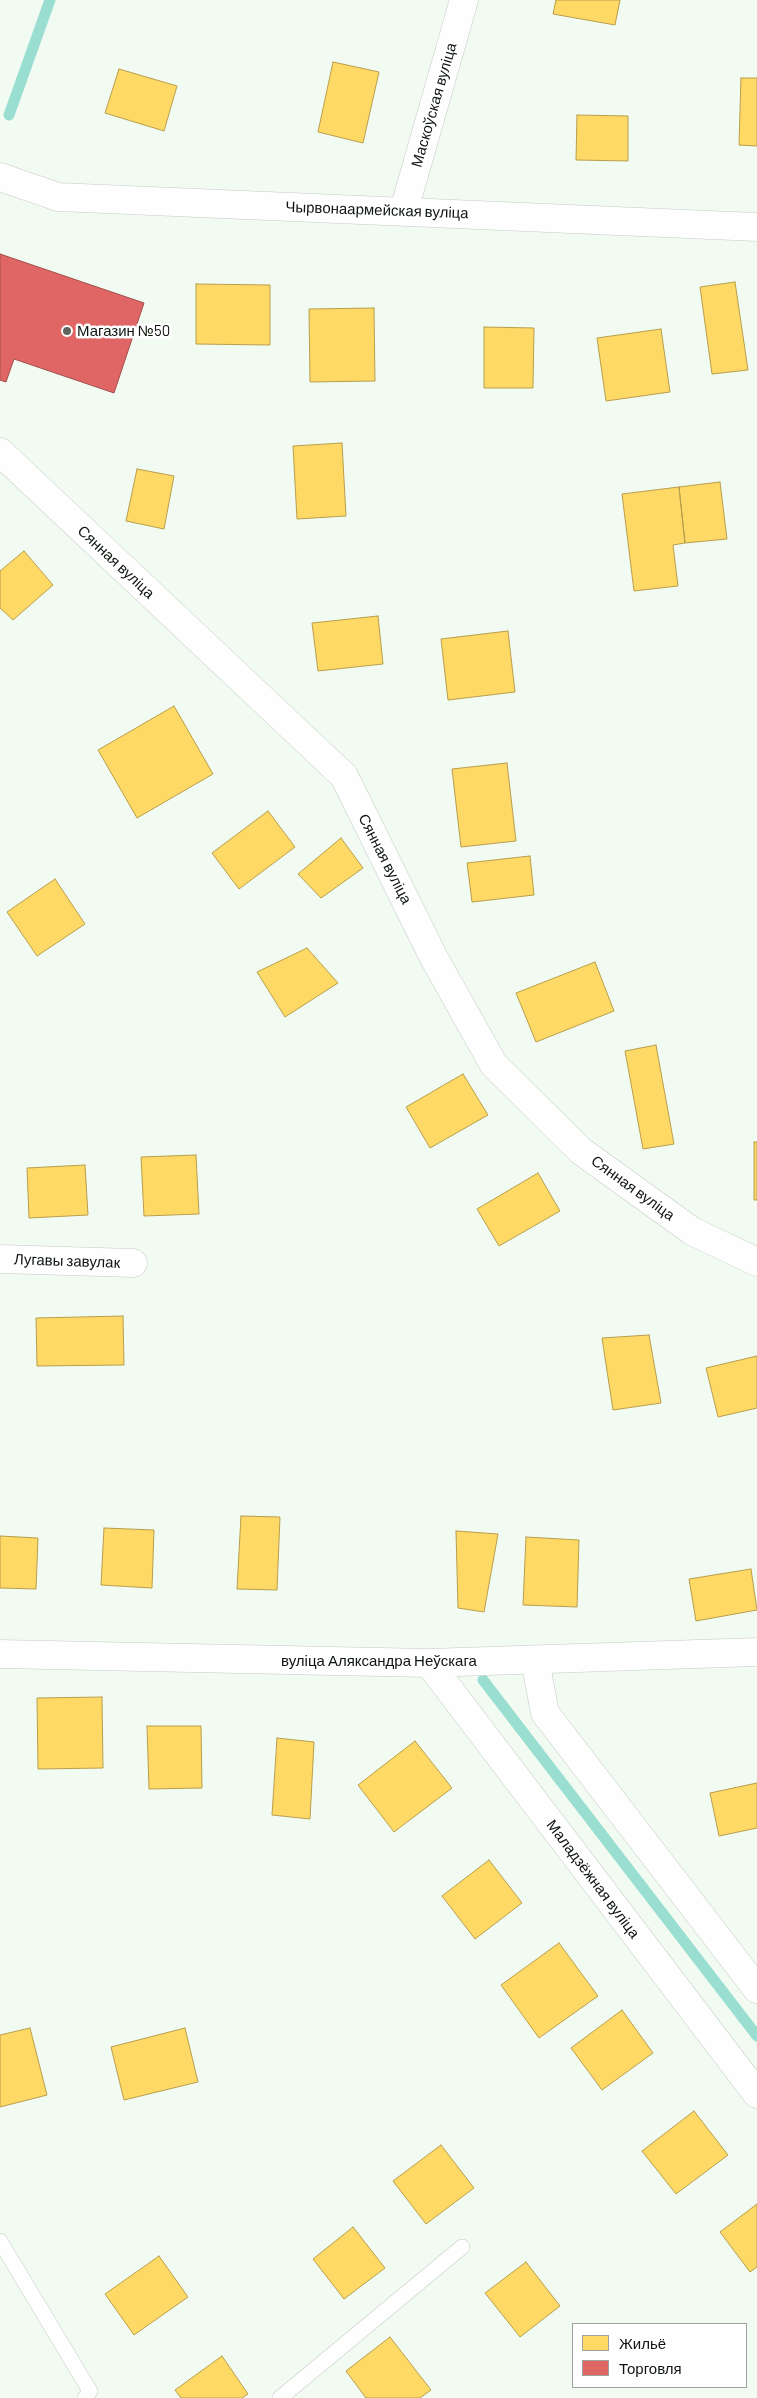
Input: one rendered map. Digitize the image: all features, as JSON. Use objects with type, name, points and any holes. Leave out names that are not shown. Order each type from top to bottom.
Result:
[{"type":"street","name":"Маскоўская вуліца","points":[[404,210],[464,0]]},
{"type":"street","name":"Чырвонаармейская вуліца","points":[[0,177],[58,197],[404,210],[757,227]]},
{"type":"street","name":"Сянная вуліца","points":[[0,452],[344,776],[434,958],[494,1065],[581,1151],[692,1230],[757,1262]]},
{"type":"street","name":"Лугавы завулак","points":[[0,1259],[133,1263]]},
{"type":"street","name":"вуліца Аляксандра Неўскага","points":[[0,1654],[429,1663],[757,1652]]},
{"type":"street","points":[[535,1660],[545,1713],[757,1989]]},
{"type":"street","name":"Маладзёжная вуліца","points":[[429,1663],[757,2094]]},
{"type":"lane","points":[[0,2241],[90,2390],[85,2398]]},
{"type":"lane","points":[[280,2398],[462,2247]]},
{"type":"building: Жильё","points":[[556,0],[620,0],[615,25],[553,14]]},
{"type":"building: Жильё","points":[[333,62],[379,72],[363,143],[318,132]]},
{"type":"building: Жильё","points":[[119,69],[177,86],[164,131],[105,113]]},
{"type":"building: Жильё","points":[[741,78],[757,78],[757,146],[739,145]]},
{"type":"building: Жильё","points":[[577,115],[628,116],[628,161],[576,160]]},
{"type":"building: Жильё","points":[[735,282],[748,370],[712,374],[700,287]]},
{"type":"building: Жильё","points":[[196,284],[270,285],[270,345],[196,344]]},
{"type":"building: Жильё","points":[[374,308],[375,381],[310,382],[309,309]]},
{"type":"building: Жильё","points":[[484,327],[534,328],[533,388],[484,388]]},
{"type":"building: Жильё","points":[[661,329],[670,392],[606,401],[597,338]]},
{"type":"building: Жильё","points":[[342,443],[346,516],[297,519],[293,446]]},
{"type":"building: Жильё","points":[[137,469],[174,476],[164,529],[126,521]]},
{"type":"building: Жильё","points":[[720,482],[727,539],[685,543],[679,487]]},
{"type":"building: Жильё","points":[[679,487],[685,543],[673,545],[678,586],[634,591],[622,494]]},
{"type":"building: Жильё","points":[[24,551],[53,585],[13,620],[0,608],[0,571]]},
{"type":"building: Жильё","points":[[378,616],[383,664],[318,671],[312,623]]},
{"type":"building: Жильё","points":[[508,631],[515,692],[448,700],[441,639]]},
{"type":"building: Жильё","points":[[174,706],[213,774],[137,818],[98,750]]},
{"type":"building: Жильё","points":[[507,763],[516,841],[461,847],[452,769]]},
{"type":"building: Жильё","points":[[268,811],[295,847],[239,889],[212,853]]},
{"type":"building: Жильё","points":[[341,838],[363,868],[321,898],[298,874]]},
{"type":"building: Жильё","points":[[530,856],[534,895],[472,902],[467,863]]},
{"type":"building: Жильё","points":[[55,879],[85,924],[37,956],[7,912]]},
{"type":"building: Жильё","points":[[307,948],[338,983],[285,1017],[257,972]]},
{"type":"building: Жильё","points":[[595,962],[614,1011],[536,1042],[516,993]]},
{"type":"building: Жильё","points":[[656,1045],[674,1144],[643,1149],[625,1051]]},
{"type":"building: Жильё","points":[[463,1074],[488,1115],[430,1148],[406,1107]]},
{"type":"building: Жильё","points":[[754,1142],[757,1142],[757,1200],[754,1200]]},
{"type":"building: Жильё","points":[[196,1155],[199,1214],[144,1216],[141,1157]]},
{"type":"building: Жильё","points":[[85,1165],[88,1215],[29,1218],[27,1168]]},
{"type":"building: Жильё","points":[[538,1173],[560,1211],[499,1246],[477,1209]]},
{"type":"building: Жильё","points":[[123,1316],[124,1365],[37,1366],[36,1318]]},
{"type":"building: Жильё","points":[[649,1335],[661,1403],[613,1410],[602,1338]]},
{"type":"building: Жильё","points":[[757,1356],[757,1408],[718,1417],[706,1368]]},
{"type":"building: Жильё","points":[[241,1516],[280,1517],[277,1590],[237,1589]]},
{"type":"building: Жильё","points":[[104,1528],[154,1530],[152,1588],[101,1585]]},
{"type":"building: Жильё","points":[[456,1531],[498,1534],[484,1612],[458,1608]]},
{"type":"building: Жильё","points":[[0,1536],[38,1538],[36,1589],[0,1588]]},
{"type":"building: Жильё","points":[[526,1537],[579,1540],[577,1607],[523,1605]]},
{"type":"building: Жильё","points":[[751,1569],[757,1610],[696,1621],[689,1579]]},
{"type":"building: Жильё","points":[[102,1697],[103,1768],[38,1769],[37,1698]]},
{"type":"building: Жильё","points":[[147,1726],[201,1726],[202,1788],[149,1789]]},
{"type":"building: Жильё","points":[[277,1738],[314,1742],[310,1819],[272,1815]]},
{"type":"building: Жильё","points":[[415,1741],[452,1788],[394,1832],[358,1785]]},
{"type":"building: Жильё","points":[[757,1783],[757,1828],[719,1836],[710,1793]]},
{"type":"building: Жильё","points":[[489,1860],[522,1903],[475,1939],[442,1896]]},
{"type":"building: Жильё","points":[[559,1943],[598,1996],[539,2038],[501,1985]]},
{"type":"building: Жильё","points":[[622,2010],[653,2053],[602,2090],[571,2048]]},
{"type":"building: Жильё","points":[[30,2028],[47,2095],[0,2107],[0,2035]]},
{"type":"building: Жильё","points":[[185,2028],[198,2082],[124,2100],[111,2047]]},
{"type":"building: Жильё","points":[[694,2111],[728,2155],[676,2194],[642,2151]]},
{"type":"building: Жильё","points":[[441,2145],[474,2188],[426,2224],[393,2181]]},
{"type":"building: Жильё","points":[[757,2204],[757,2267],[750,2272],[720,2232]]},
{"type":"building: Жильё","points":[[353,2227],[385,2268],[344,2299],[313,2259]]},
{"type":"building: Жильё","points":[[159,2256],[188,2297],[134,2335],[105,2294]]},
{"type":"building: Жильё","points":[[526,2262],[560,2306],[520,2337],[485,2293]]},
{"type":"building: Жильё","points":[[390,2337],[431,2390],[420,2398],[366,2398],[346,2371]]},
{"type":"building: Жильё","points":[[222,2356],[248,2394],[242,2398],[181,2398],[175,2390]]},
{"type":"building: Торговля","name":"Магазин №50","points":[[0,254],[144,303],[114,393],[14,359],[6,382],[0,380]]},
{"type":"waterway","points":[[9,115],[50,0]]},
{"type":"waterway","points":[[483,1680],[757,2036]]},
{"type":"place","name":"Магазин №50","points":[[67,331]]}]
